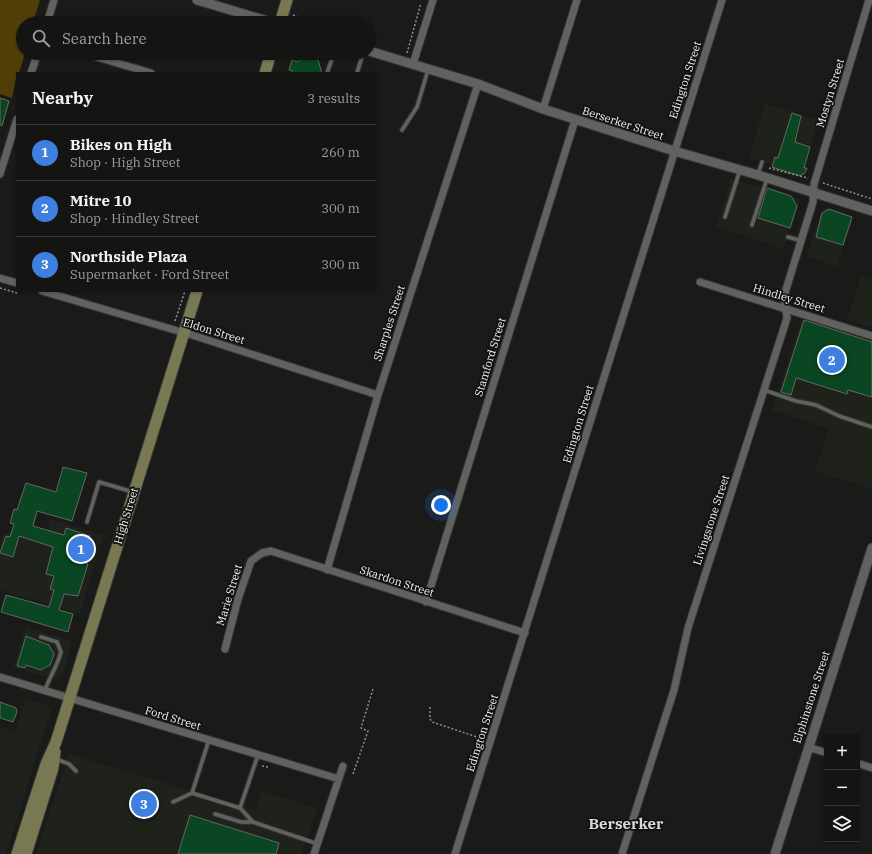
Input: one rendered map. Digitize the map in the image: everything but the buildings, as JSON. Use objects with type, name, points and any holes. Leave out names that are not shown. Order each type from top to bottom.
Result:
[{"type":"main road","points":[[282,16],[287,0]]},
{"type":"main road","points":[[264,72],[269,60]]},
{"type":"main road","name":"High Street","points":[[26,854],[56,742],[196,292]]},
{"type":"main road","name":"High Street","points":[[17,854],[52,758]]},
{"type":"street","points":[[49,16],[54,0]]},
{"type":"street","points":[[197,0],[251,16]]},
{"type":"street","points":[[413,64],[433,0]]},
{"type":"street","points":[[544,109],[577,0]]},
{"type":"street","name":"Edington Street","points":[[455,854],[722,0]]},
{"type":"street","name":"Mostyn Street","points":[[813,192],[814,184],[869,0]]},
{"type":"street","name":"Berserker Street","points":[[376,53],[478,84],[574,120],[674,151],[763,176],[872,211]]},
{"type":"street","points":[[31,72],[36,60]]},
{"type":"street","points":[[107,60],[148,72]]},
{"type":"street","name":"Sharples Street","points":[[327,570],[378,395],[478,84]]},
{"type":"street","name":"Stamford Street","points":[[426,602],[574,120]]},
{"type":"street","points":[[0,174],[16,122]]},
{"type":"street","name":"Livingstone Street","points":[[622,854],[674,690],[688,628],[786,318],[784,296],[813,202],[813,192]]},
{"type":"street","points":[[0,278],[16,283]]},
{"type":"street","name":"Hindley Street","points":[[700,282],[872,336]]},
{"type":"street","name":"Eldon Street","points":[[45,292],[184,333],[378,395]]},
{"type":"street","name":"Elphinstone Street","points":[[775,854],[872,548]]},
{"type":"street","name":"Skardon Street","points":[[262,553],[271,552],[525,633]]},
{"type":"street","name":"Marie Street","points":[[225,649],[238,599],[251,561],[262,553]]},
{"type":"street","name":"Ford Street","points":[[0,677],[339,779]]},
{"type":"street","points":[[808,747],[824,752]]},
{"type":"street","points":[[860,764],[872,768]]},
{"type":"street","points":[[314,854],[343,766]]},
{"type":"lane","points":[[327,72],[332,60]]},
{"type":"lane","points":[[357,72],[361,60]]},
{"type":"lane","points":[[402,130],[417,107],[429,69]]},
{"type":"lane","points":[[752,225],[763,176],[762,162]]},
{"type":"lane","points":[[724,216],[740,170]]},
{"type":"lane","points":[[788,237],[802,241]]},
{"type":"lane","points":[[764,390],[796,401],[816,405],[839,416],[872,427]]},
{"type":"lane","points":[[87,522],[99,482],[134,493]]},
{"type":"lane","points":[[41,637],[57,642],[61,652],[57,668],[50,674],[45,690]]},
{"type":"lane","points":[[192,793],[209,740]]},
{"type":"lane","points":[[240,808],[258,755]]},
{"type":"lane","points":[[52,758],[69,764],[76,771]]},
{"type":"lane","points":[[173,802],[192,793],[240,808],[253,822]]},
{"type":"lane","points":[[216,814],[241,822],[253,822],[318,844]]},
{"type":"path","points":[[407,54],[422,3]]},
{"type":"path","points":[[0,288],[17,293]]},
{"type":"path","points":[[175,321],[185,292]]},
{"type":"path","points":[[353,774],[368,730],[361,728],[373,689]]},
{"type":"path","points":[[430,706],[430,719],[432,722],[491,741]]},
{"type":"shaded area","points":[[0,0],[40,0],[35,16],[16,16],[16,60],[23,60],[19,72],[16,72],[12,98],[0,94]]},
{"type":"shaded area","points":[[765,104],[818,120],[802,174],[749,158]]},
{"type":"shaded area","points":[[731,178],[800,200],[784,249],[716,227]]},
{"type":"shaded area","points":[[823,207],[853,218],[837,267],[807,256]]},
{"type":"shaded area","points":[[861,277],[872,280],[872,328],[847,320]]},
{"type":"shaded area","points":[[801,320],[872,343],[872,489],[815,471],[829,429],[772,410]]},
{"type":"shaded area","points":[[50,519],[104,535],[80,614],[0,590],[0,544],[4,532],[39,543],[46,533]]},
{"type":"shaded area","points":[[26,627],[72,641],[63,676],[58,680],[13,667]]},
{"type":"shaded area","points":[[26,699],[52,707],[6,854],[0,854],[0,727],[15,732]]},
{"type":"shaded area","points":[[69,754],[255,810],[261,791],[317,808],[301,854],[36,854]]},
{"type":"place","name":"Mitre 10","points":[[832,360]]},
{"type":"place","name":"Bikes on High","points":[[81,549]]},
{"type":"place","name":"Northside Plaza","points":[[144,804]]},
{"type":"district","name":"Berserker","points":[[626,824]]}]
